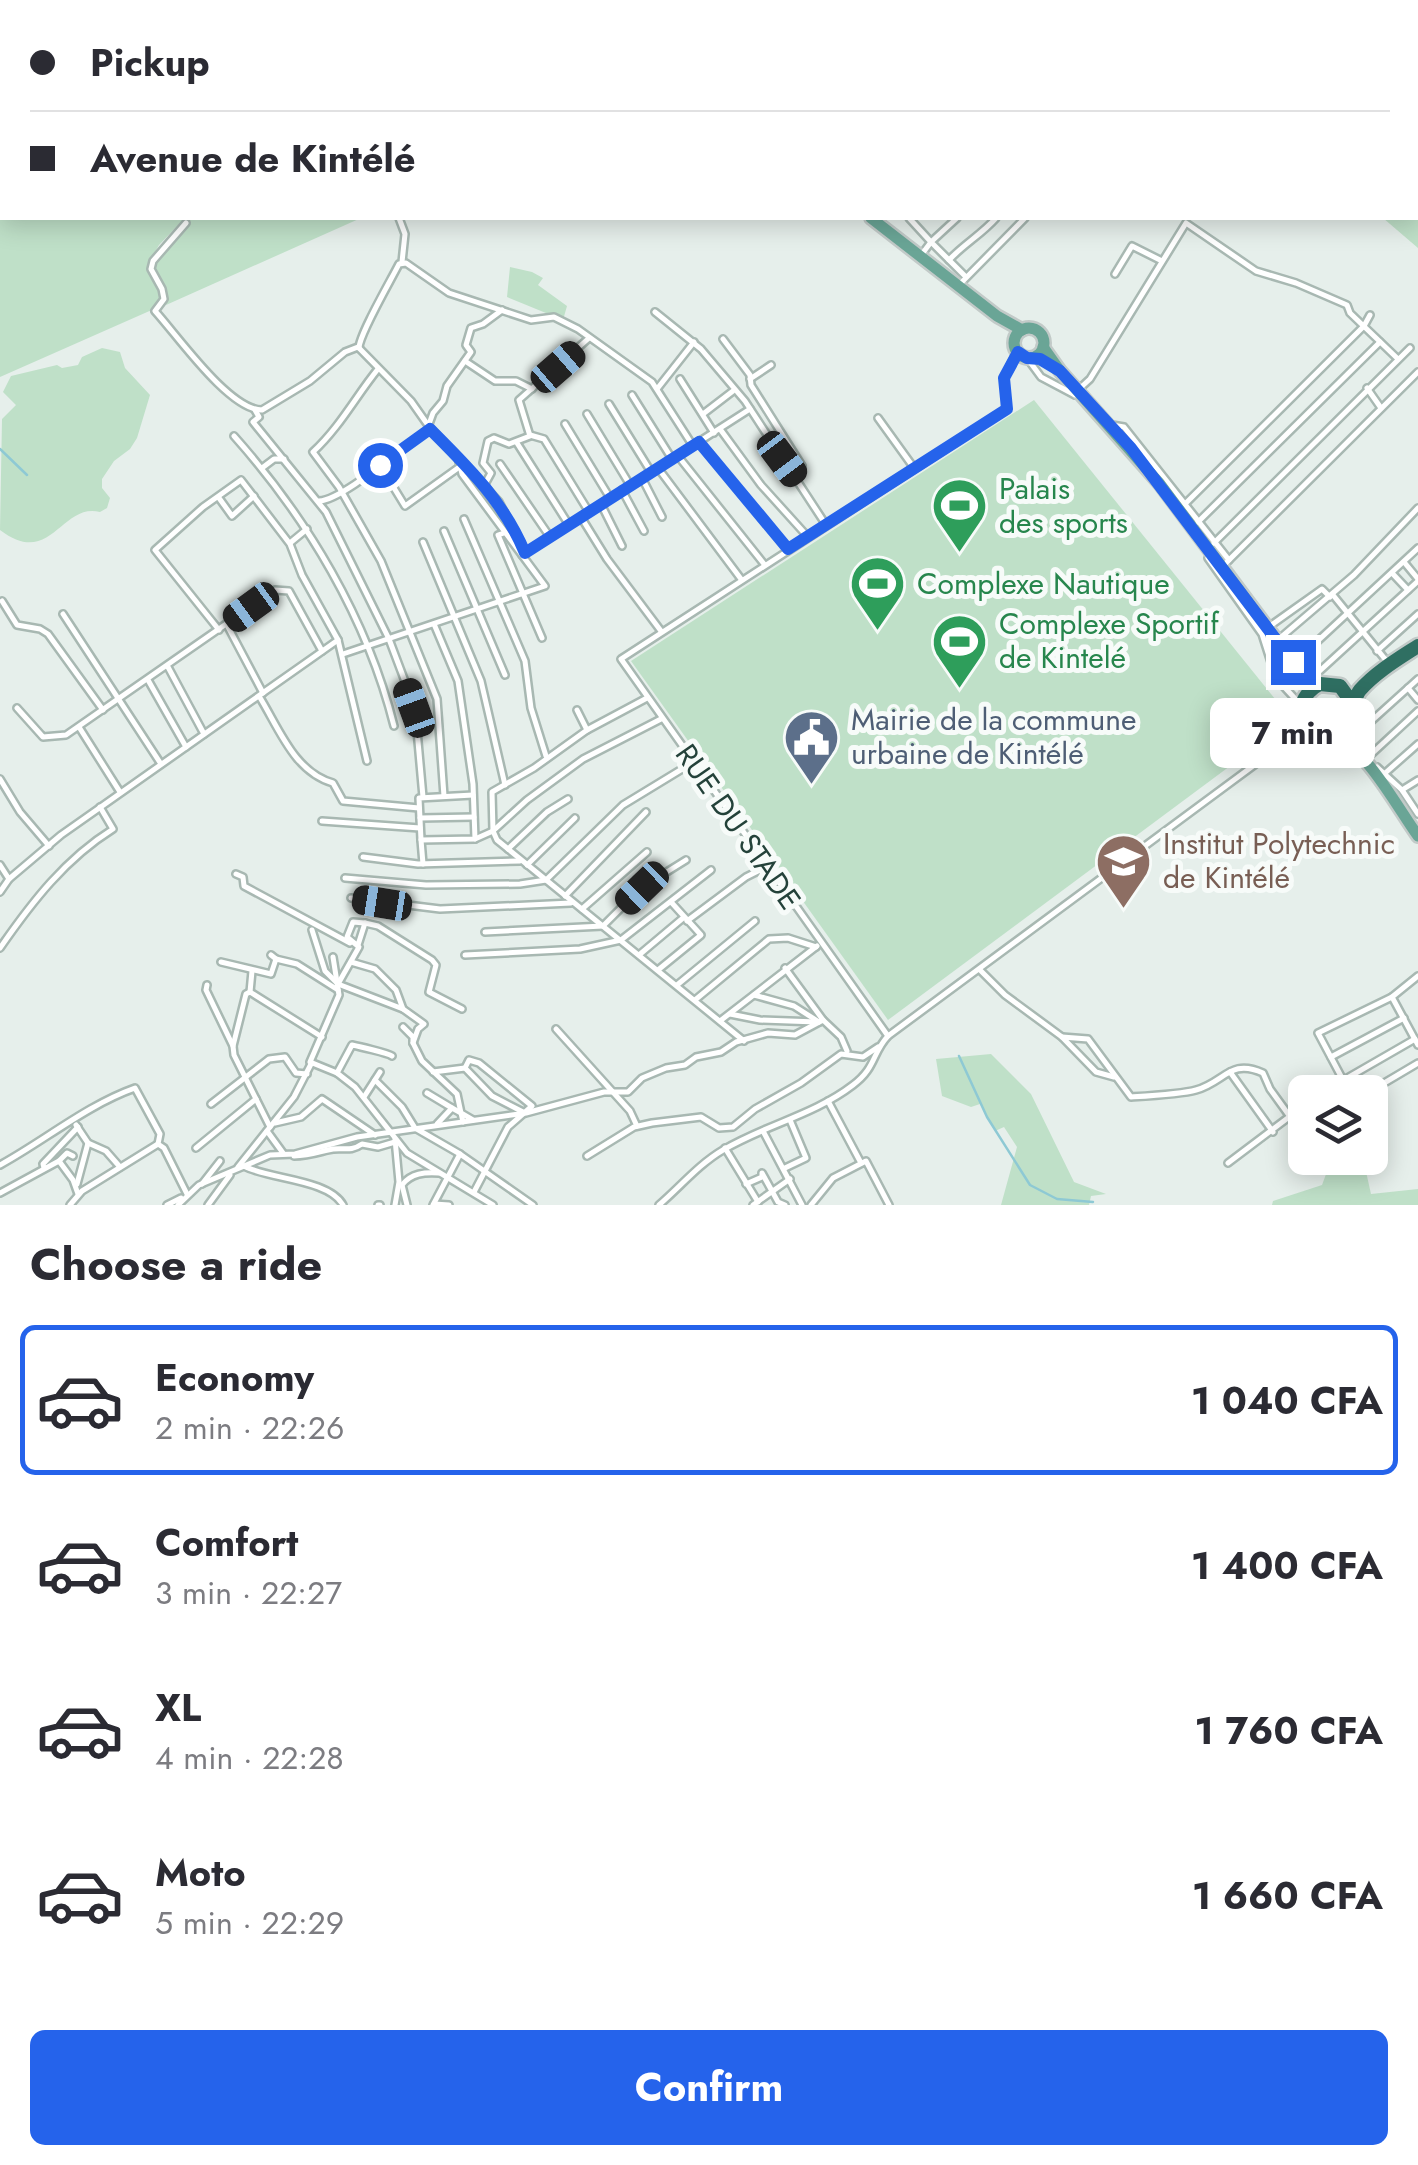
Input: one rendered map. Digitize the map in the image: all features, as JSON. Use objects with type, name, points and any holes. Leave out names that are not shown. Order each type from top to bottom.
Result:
[{"type":"highway","points":[[1418,644],[1357,693],[1351,727],[1333,735],[1314,732],[1308,697],[1371,674],[1418,644]]},
{"type":"highway","points":[[1340,686],[1353,704]]},
{"type":"main road","points":[[874,220],[920,257],[962,282],[1027,351],[1060,371],[1110,425],[1225,564],[1267,628],[1281,638],[1308,697]]},
{"type":"main road","points":[[997,316],[1022,330],[1038,332],[1027,351]]},
{"type":"main road","points":[[1022,330],[1027,351]]},
{"type":"main road","points":[[1351,727],[1365,759]]},
{"type":"main road","points":[[1333,735],[1365,759],[1397,794],[1418,836]]},
{"type":"street","points":[[359,348],[375,305],[402,262],[405,234],[400,220]]},
{"type":"street","points":[[911,220],[948,260],[962,282],[1022,220]]},
{"type":"street","points":[[920,257],[955,220]]},
{"type":"street","points":[[948,260],[970,236],[984,231],[994,220]]},
{"type":"street","points":[[186,223],[160,250],[150,268],[164,294],[155,311],[214,380],[257,414]]},
{"type":"street","points":[[1078,390],[1090,379],[1186,223],[1256,272],[1296,283],[1347,305],[1350,314],[1398,360]]},
{"type":"street","points":[[1115,274],[1132,246],[1163,262]]},
{"type":"street","points":[[402,262],[449,293],[531,320],[554,317],[589,337],[657,389],[696,444],[788,549]]},
{"type":"street","points":[[320,501],[343,492],[430,428],[433,412],[444,401],[447,386],[472,352],[466,344],[471,328],[502,310]]},
{"type":"street","points":[[655,312],[694,342],[750,409],[826,525]]},
{"type":"street","points":[[1184,504],[1364,326],[1370,315]]},
{"type":"street","points":[[530,435],[518,405],[589,337]]},
{"type":"street","points":[[723,339],[802,466],[794,476]]},
{"type":"street","points":[[657,389],[694,342]]},
{"type":"street","points":[[1198,522],[1380,342]]},
{"type":"street","points":[[423,797],[414,708],[389,639],[320,501],[253,422],[257,414],[310,381],[345,352],[355,346],[359,348],[485,484],[512,523],[524,554]]},
{"type":"street","points":[[1214,543],[1410,348]]},
{"type":"street","points":[[1027,351],[1044,379],[1072,393],[1155,486],[1262,634],[1276,678],[1308,697]]},
{"type":"street","name":"RUE DU STADE","points":[[888,1036],[818,945],[621,660],[1007,409],[1004,378],[1027,351]]},
{"type":"street","points":[[465,360],[495,381],[516,380],[532,389]]},
{"type":"street","points":[[750,379],[772,365]]},
{"type":"street","points":[[379,368],[364,382],[336,428],[313,452],[343,492],[381,561],[411,632],[439,709],[444,796]]},
{"type":"street","points":[[1110,425],[1124,427],[1214,543],[1225,564],[1418,372]]},
{"type":"street","points":[[680,379],[702,414],[808,536]]},
{"type":"street","points":[[523,386],[523,397]]},
{"type":"street","points":[[1366,388],[1382,408]]},
{"type":"street","points":[[702,414],[733,391]]},
{"type":"street","points":[[632,395],[675,457],[764,564]]},
{"type":"street","points":[[609,404],[655,470],[742,579]]},
{"type":"street","points":[[524,554],[750,409]]},
{"type":"street","points":[[587,414],[630,485]]},
{"type":"street","points":[[878,418],[914,468]]},
{"type":"street","points":[[565,424],[610,498]]},
{"type":"street","points":[[485,484],[490,473],[483,462],[488,441],[494,438],[505,444],[517,443],[530,435],[544,439],[589,512]]},
{"type":"street","points":[[234,436],[308,530],[366,647],[394,726]]},
{"type":"street","points":[[517,443],[569,525]]},
{"type":"street","points":[[343,654],[545,586],[458,468],[458,458]]},
{"type":"street","points":[[262,468],[284,459]]},
{"type":"street","points":[[500,464],[550,537]]},
{"type":"street","points":[[380,465],[405,506],[458,468]]},
{"type":"street","points":[[642,478],[662,517]]},
{"type":"street","points":[[219,630],[155,550],[241,480],[290,544],[338,640],[367,761]]},
{"type":"street","points":[[622,490],[644,532]]},
{"type":"street","points":[[218,497],[232,516],[254,496]]},
{"type":"street","points":[[601,504],[622,546]]},
{"type":"street","points":[[1418,508],[1331,596],[1281,638],[1297,650],[1306,650],[1418,548]]},
{"type":"street","points":[[581,517],[661,631]]},
{"type":"street","points":[[464,519],[525,661],[532,708],[546,757]]},
{"type":"street","points":[[290,544],[308,530]]},
{"type":"street","points":[[444,531],[505,675]]},
{"type":"street","points":[[504,532],[498,536],[542,638]]},
{"type":"street","points":[[423,542],[480,681],[504,785]]},
{"type":"street","points":[[1264,756],[1308,697],[1363,634],[1418,580],[1404,562]]},
{"type":"street","points":[[1392,572],[1408,590]]},
{"type":"street","points":[[17,708],[44,737],[66,735],[275,590],[284,589],[294,598],[322,651]]},
{"type":"street","points":[[1267,628],[1322,589],[1385,658]]},
{"type":"street","points":[[2,601],[18,626],[48,634],[104,710]]},
{"type":"street","points":[[63,614],[161,764]]},
{"type":"street","points":[[1377,652],[1418,614]]},
{"type":"street","points":[[434,624],[458,681],[475,840]]},
{"type":"street","points":[[227,625],[283,742],[291,746],[314,777],[333,784],[342,800],[419,808]]},
{"type":"street","points":[[0,892],[9,879],[120,792],[338,640]]},
{"type":"street","points":[[168,667],[204,734]]},
{"type":"street","points":[[1351,727],[1367,725],[1418,679]]},
{"type":"street","points":[[148,680],[186,747]]},
{"type":"street","points":[[1408,688],[1418,700]]},
{"type":"street","points":[[647,698],[587,730],[492,792],[493,831],[497,840],[744,1040]]},
{"type":"street","points":[[577,710],[587,730]]},
{"type":"street","points":[[1365,759],[1418,711]]},
{"type":"street","points":[[421,840],[475,840],[493,831],[583,759],[661,719]]},
{"type":"street","points":[[79,727],[120,792]]},
{"type":"street","points":[[661,1204],[726,1148],[828,1101],[869,1072],[888,1036],[1264,756],[1314,732]]},
{"type":"street","points":[[1380,777],[1418,744]]},
{"type":"street","points":[[345,878],[426,885],[546,880],[623,804],[687,766]]},
{"type":"street","points":[[0,779],[20,812],[49,846]]},
{"type":"street","points":[[1418,780],[1397,794],[1418,814]]},
{"type":"street","points":[[423,864],[419,798],[473,796]]},
{"type":"street","points":[[508,849],[547,812],[568,800]]},
{"type":"street","points":[[0,948],[57,875],[85,847],[113,829],[100,807]]},
{"type":"street","points":[[566,896],[646,812]]},
{"type":"street","points":[[420,818],[474,817]]},
{"type":"street","points":[[363,857],[423,864],[525,863],[575,818]]},
{"type":"street","points":[[322,821],[420,828]]},
{"type":"street","points":[[582,909],[647,852]]},
{"type":"street","points":[[486,932],[603,926],[642,888],[686,860]]},
{"type":"street","points":[[0,865],[9,879]]},
{"type":"street","points":[[639,954],[746,877],[764,868],[770,872]]},
{"type":"street","points":[[465,955],[580,949],[621,940],[712,870]]},
{"type":"street","points":[[236,874],[243,876],[244,886],[358,946]]},
{"type":"street","points":[[351,898],[440,909],[574,903]]},
{"type":"street","points":[[658,970],[701,935],[671,902]]},
{"type":"street","points":[[677,986],[755,921]]},
{"type":"street","points":[[350,943],[346,936],[353,922],[378,926],[432,960],[436,965],[429,992],[462,1009]]},
{"type":"street","points":[[208,1205],[270,1128],[311,1068],[365,923]]},
{"type":"street","points":[[312,930],[325,971],[338,988]]},
{"type":"street","points":[[695,1000],[769,939],[788,938],[818,945]]},
{"type":"street","points":[[720,1021],[818,945]]},
{"type":"street","points":[[221,962],[271,974],[273,957],[297,964],[338,988],[403,1009],[424,1024],[413,1043]]},
{"type":"street","points":[[333,957],[338,988]]},
{"type":"street","points":[[352,962],[375,969],[396,990],[403,1009]]},
{"type":"street","points":[[785,968],[820,1021]]},
{"type":"street","points":[[980,969],[1062,1037],[1096,1072],[1110,1074],[1120,1082]]},
{"type":"street","points":[[252,970],[250,992],[246,994],[233,1046],[234,1056],[284,1153],[294,1156],[354,1150],[362,1144],[378,1147],[404,1130],[475,1122],[610,1092],[628,1092],[642,1078],[666,1068],[681,1067],[696,1057],[715,1054],[768,1033],[794,1035],[820,1021]]},
{"type":"street","points":[[1340,1075],[1319,1032],[1392,997],[1418,976]]},
{"type":"street","points":[[208,984],[206,990],[233,1046]]},
{"type":"street","points":[[250,992],[322,1037]]},
{"type":"street","points":[[753,994],[794,1006],[820,1021],[841,1037],[847,1051]]},
{"type":"street","points":[[1353,1075],[1416,1042],[1392,997]]},
{"type":"street","points":[[728,1014],[788,1023],[820,1021]]},
{"type":"street","points":[[1331,1057],[1404,1018]]},
{"type":"street","points":[[403,1028],[408,1029],[418,1056],[457,1094],[463,1122]]},
{"type":"street","points":[[556,1030],[630,1112],[638,1126]]},
{"type":"street","points":[[1062,1037],[1088,1039],[1132,1097],[1195,1090],[1246,1066],[1264,1073],[1288,1114]]},
{"type":"street","points":[[587,1156],[638,1126],[701,1117],[720,1128],[733,1127],[754,1108],[801,1083],[841,1054],[863,1057],[881,1045]]},
{"type":"street","points":[[338,1073],[352,1046],[392,1056]]},
{"type":"street","points":[[211,1104],[275,1057],[285,1058],[296,1073],[311,1068],[338,1073],[364,1098],[407,1153],[493,1205]]},
{"type":"street","points":[[465,1068],[469,1060],[479,1062],[532,1106],[508,1126],[474,1192]]},
{"type":"street","points":[[1388,1081],[1418,1063]]},
{"type":"street","points":[[433,1072],[465,1068]]},
{"type":"street","points":[[465,1068],[492,1096],[526,1113]]},
{"type":"street","points":[[364,1098],[380,1072]]},
{"type":"street","points":[[1230,1072],[1273,1132]]},
{"type":"street","points":[[375,1080],[402,1106],[414,1128],[485,1170],[533,1205]]},
{"type":"street","points":[[0,1165],[134,1088],[160,1134],[158,1144]]},
{"type":"street","points":[[427,1093],[475,1122]]},
{"type":"street","points":[[196,1148],[256,1098]]},
{"type":"street","points":[[270,1128],[301,1117],[322,1099],[375,1134],[394,1138]]},
{"type":"street","points":[[828,1101],[861,1162]]},
{"type":"street","points":[[435,1126],[452,1108]]},
{"type":"street","points":[[785,1168],[806,1158],[790,1120]]},
{"type":"street","points":[[1228,1163],[1288,1120]]},
{"type":"street","points":[[75,1125],[88,1143],[106,1152],[120,1168]]},
{"type":"street","points":[[44,1168],[43,1164],[75,1125]]},
{"type":"street","points":[[762,1131],[785,1168],[800,1204]]},
{"type":"street","points":[[167,1205],[202,1184],[270,1155],[296,1154],[375,1134]]},
{"type":"street","points":[[394,1138],[398,1182],[395,1205]]},
{"type":"street","points":[[70,1205],[77,1194],[88,1143]]},
{"type":"street","points":[[77,1194],[136,1154],[158,1144]]},
{"type":"street","points":[[158,1144],[164,1148],[185,1195]]},
{"type":"street","points":[[726,1148],[755,1203],[790,1178]]},
{"type":"street","points":[[394,1151],[407,1153]]},
{"type":"street","points":[[0,1193],[67,1153],[73,1156]]},
{"type":"street","points":[[449,1205],[434,1204],[460,1154]]},
{"type":"street","points":[[202,1184],[220,1160]]},
{"type":"street","points":[[58,1161],[84,1205]]},
{"type":"street","points":[[811,1205],[833,1178],[861,1162],[868,1162],[889,1205]]},
{"type":"street","points":[[244,1166],[332,1193],[343,1205]]},
{"type":"street","points":[[746,1184],[762,1177],[762,1172],[778,1202],[784,1205]]},
{"type":"street","points":[[407,1205],[402,1185],[406,1180],[419,1174],[446,1176]]},
{"type":"street","points":[[178,1205],[185,1195]]},
{"type":"green space","points":[[0,220],[183,220],[159,245],[147,266],[161,294],[154,309],[0,377]]},
{"type":"green space","points":[[187,220],[357,220],[166,305],[167,294],[155,262],[167,243],[189,224]]},
{"type":"green space","points":[[1385,220],[1418,220],[1418,248]]},
{"type":"green space","points":[[510,267],[543,278],[538,285],[567,306],[563,320],[507,297]]},
{"type":"green space","points":[[102,348],[120,352],[125,368],[150,395],[137,438],[102,479],[102,488],[110,498],[107,508],[75,516],[44,539],[17,540],[0,530],[2,419],[16,405],[3,392],[11,376],[57,365],[78,365],[82,357]]},
{"type":"green space","name":"Complexe Sportif de Kintelé","points":[[1034,400],[1292,720],[888,1020],[631,661]]},
{"type":"green space","points":[[991,1054],[1031,1094],[1074,1182],[1106,1194],[1091,1196],[1089,1205],[1001,1205],[1017,1147],[1004,1127],[995,1131],[980,1104],[971,1107],[942,1096],[936,1059]]},
{"type":"green space","points":[[1326,1175],[1367,1175],[1371,1194],[1418,1189],[1418,1205],[1272,1205],[1273,1201],[1322,1185]]},
{"type":"waterway","points":[[0,449],[27,475]]},
{"type":"waterway","points":[[959,1056],[987,1117],[1030,1185],[1057,1199],[1093,1202]]},
{"type":"place","name":"Palais des sports","points":[[960,555]]},
{"type":"place","name":"Complexe Nautique","points":[[878,633]]},
{"type":"place","name":"Complexe Sportif de Kintelé","points":[[960,690]]},
{"type":"place","name":"Mairie de la commune urbaine de Kintélé","points":[[812,786]]},
{"type":"place","name":"Institut Polytechnic de Kintélé","points":[[1124,910]]},
{"type":"route","points":[[380,465],[430,429],[491,490],[525,553],[699,442],[788,549],[1007,409],[1004,378],[1018,352],[1060,371],[1131,448],[1293,662]]}]
